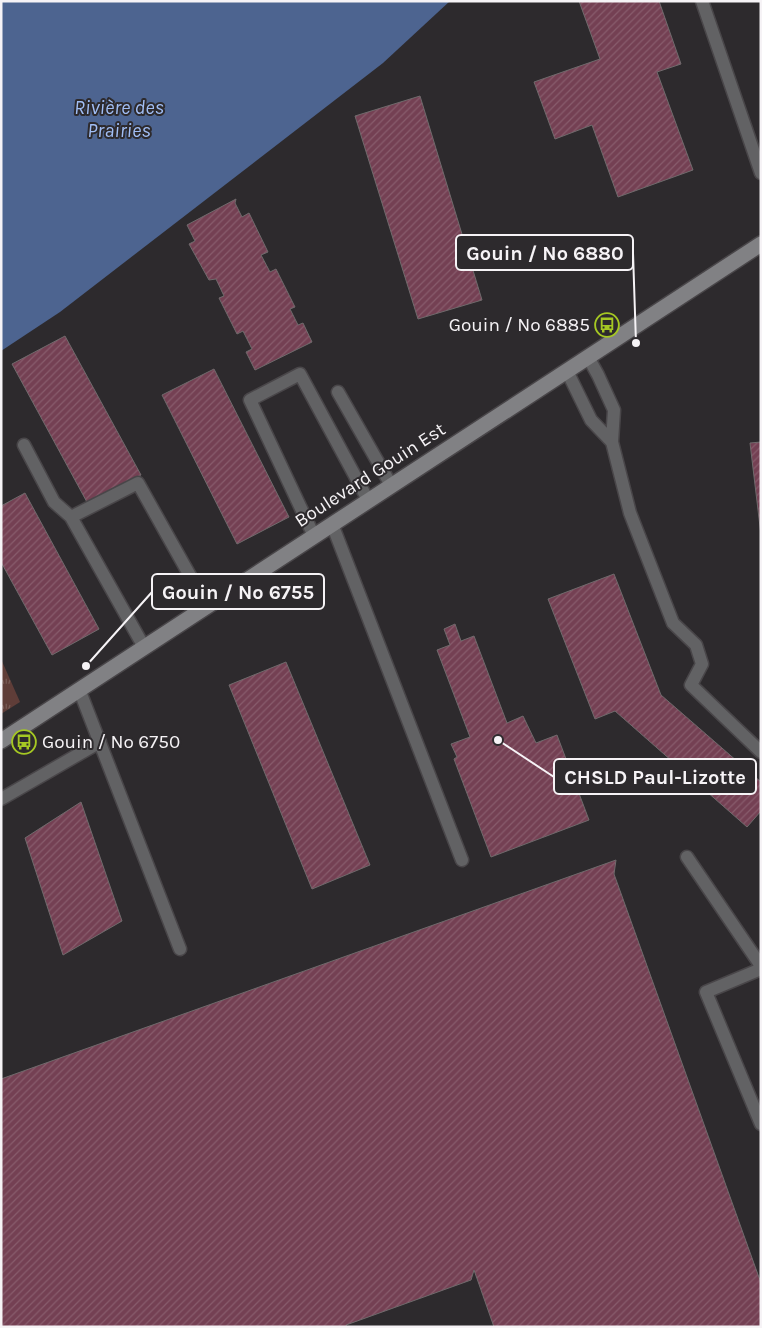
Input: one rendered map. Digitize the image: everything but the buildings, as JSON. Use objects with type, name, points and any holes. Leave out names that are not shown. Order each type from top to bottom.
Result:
[{"type":"street","name":"Boulevard Gouin Est","points":[[1,741],[761,244]]},
{"type":"lane","points":[[702,1],[761,173]]},
{"type":"lane","points":[[588,357],[614,410],[612,442],[630,513],[674,623],[696,645],[699,654],[702,664],[691,685],[761,752]]},
{"type":"lane","points":[[567,370],[591,420],[612,442]]},
{"type":"lane","points":[[314,536],[250,400],[300,374],[368,500]]},
{"type":"lane","points":[[338,392],[391,485]]},
{"type":"lane","points":[[24,445],[54,502],[71,518],[144,647]]},
{"type":"lane","points":[[71,518],[138,483],[207,606]]},
{"type":"lane","points":[[332,524],[462,860]]},
{"type":"lane","points":[[79,689],[180,949]]},
{"type":"lane","points":[[1,799],[100,742]]},
{"type":"lane","points":[[687,857],[761,968],[706,992],[761,1124]]},
{"type":"green space","points":[[1,659],[20,702],[1,714]]},
{"type":"water","name":"Rivière des Prairies","points":[[1,1],[450,1],[383,63],[60,312],[1,351]]},
{"type":"place","name":"Gouin / No 6885","points":[[607,325]]},
{"type":"place","name":"Gouin / No 6880","points":[[636,343]]},
{"type":"place","name":"Gouin / No 6755","points":[[86,666]]},
{"type":"place","name":"CHSLD Paul-Lizotte","points":[[498,740]]},
{"type":"place","name":"Gouin / No 6750","points":[[24,742]]}]
